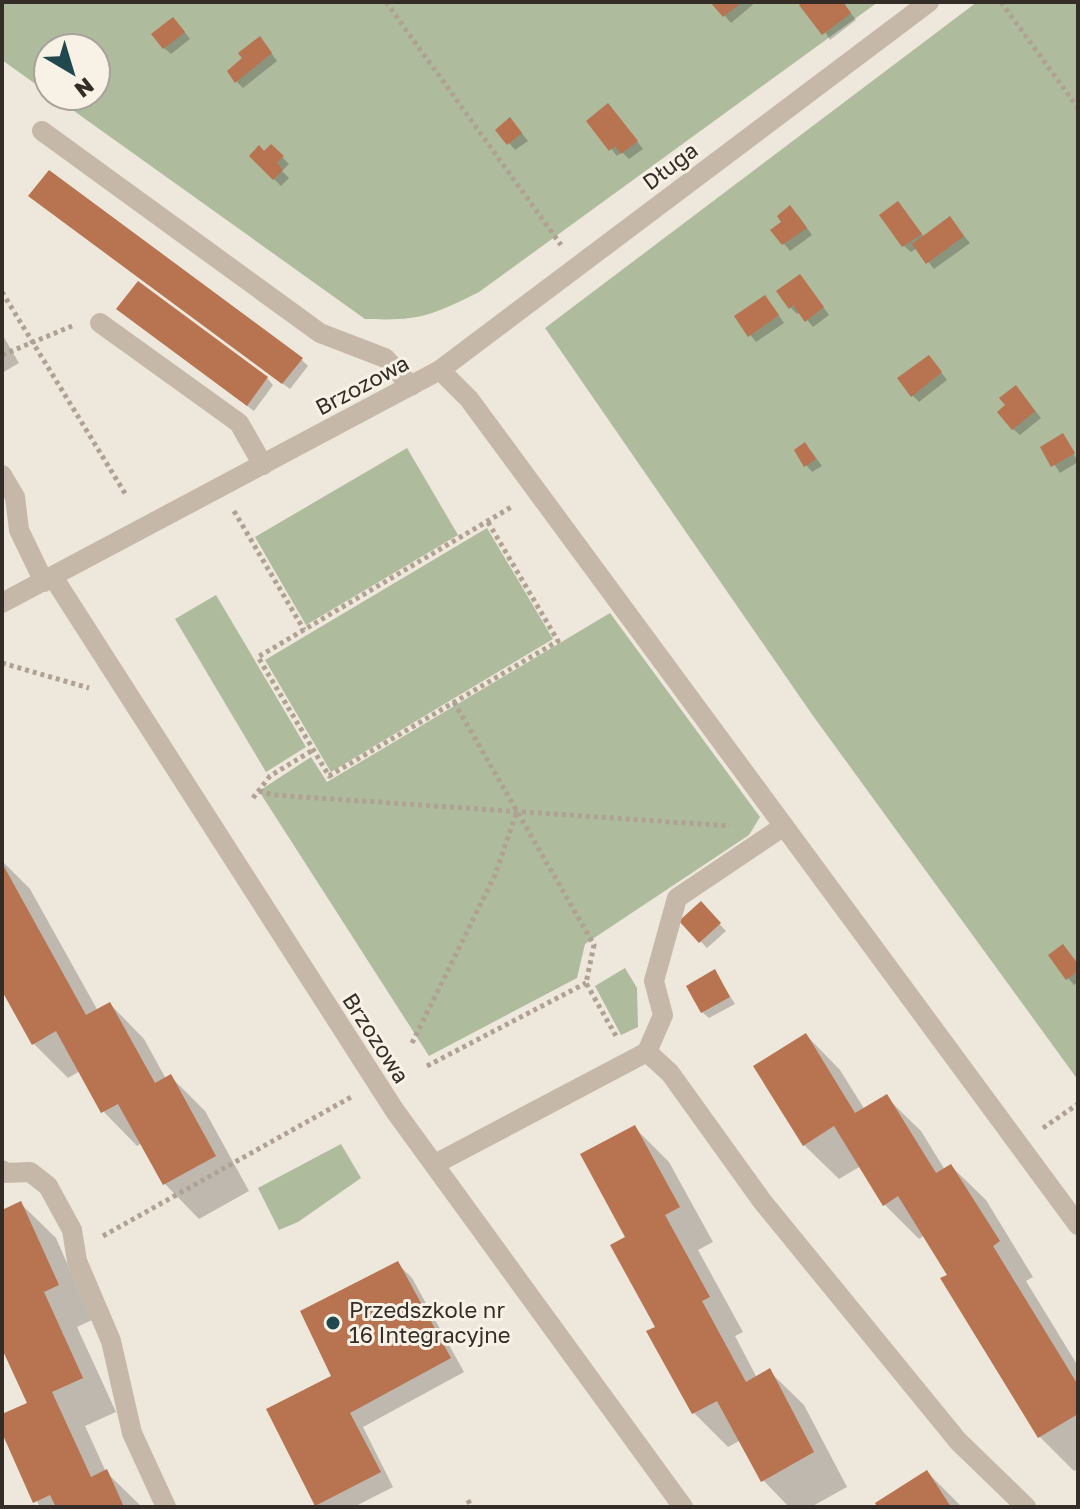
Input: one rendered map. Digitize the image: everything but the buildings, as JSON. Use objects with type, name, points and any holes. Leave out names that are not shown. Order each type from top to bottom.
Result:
[{"type":"street","name":"Długa","points":[[440,370],[929,2]]},
{"type":"street","points":[[42,131],[320,333],[385,358],[411,386]]},
{"type":"street","points":[[100,323],[239,423],[263,465]]},
{"type":"street","points":[[440,370],[469,399],[537,491],[776,832],[1078,1225]]},
{"type":"street","name":"Brzozowa","points":[[2,603],[440,370]]},
{"type":"street","points":[[2,475],[15,497],[19,530],[49,580]]},
{"type":"street","name":"Brzozowa","points":[[49,580],[362,1061],[683,1507]]},
{"type":"street","points":[[435,1164],[638,1057],[663,1015],[654,981],[677,898],[776,832]]},
{"type":"street","points":[[638,1057],[670,1073],[762,1201],[958,1441],[1026,1507]]},
{"type":"street","points":[[3,1172],[30,1172],[48,1186],[72,1230],[75,1250],[111,1341],[132,1433],[166,1507]]},
{"type":"path","points":[[386,2],[577,267]]},
{"type":"path","points":[[1001,2],[1078,108]]},
{"type":"path","points":[[2,292],[126,495]]},
{"type":"path","points":[[2,355],[31,340],[83,322],[100,323]]},
{"type":"path","points":[[220,488],[304,630]]},
{"type":"path","points":[[488,522],[558,641],[329,776],[258,657],[537,491]]},
{"type":"path","points":[[2,663],[94,689]]},
{"type":"path","points":[[454,702],[594,945],[586,983],[638,1057]]},
{"type":"path","points":[[253,798],[270,776],[313,750]]},
{"type":"path","points":[[259,791],[274,795],[517,810],[776,832]]},
{"type":"path","points":[[412,1043],[495,875],[517,810]]},
{"type":"path","points":[[427,1066],[586,983]]},
{"type":"path","points":[[75,1250],[354,1096]]},
{"type":"path","points":[[1018,1145],[1078,1104]]},
{"type":"path","points":[[468,1500],[471,1507]]},
{"type":"green space","points":[[2,2],[878,2],[479,292],[449,307],[413,318],[365,319],[75,112],[112,112],[112,32],[32,32],[32,82],[2,60]]},
{"type":"green space","points":[[977,2],[1078,2],[1078,1080],[811,713],[545,328]]},
{"type":"green space","points":[[407,448],[458,535],[306,625],[255,537]]},
{"type":"green space","points":[[487,528],[553,639],[331,772],[265,660]]},
{"type":"green space","points":[[216,595],[306,747],[266,772],[175,619]]},
{"type":"green space","points":[[610,613],[760,817],[749,835],[585,944],[577,978],[429,1056],[259,791],[311,757],[327,782]]},
{"type":"green space","points":[[625,968],[637,988],[638,1027],[621,1035],[595,986]]},
{"type":"green space","points":[[341,1144],[361,1178],[298,1222],[279,1230],[258,1188]]},
{"type":"place","name":"Przedszkole nr 16 Integracyjne","points":[[333,1323]]}]
